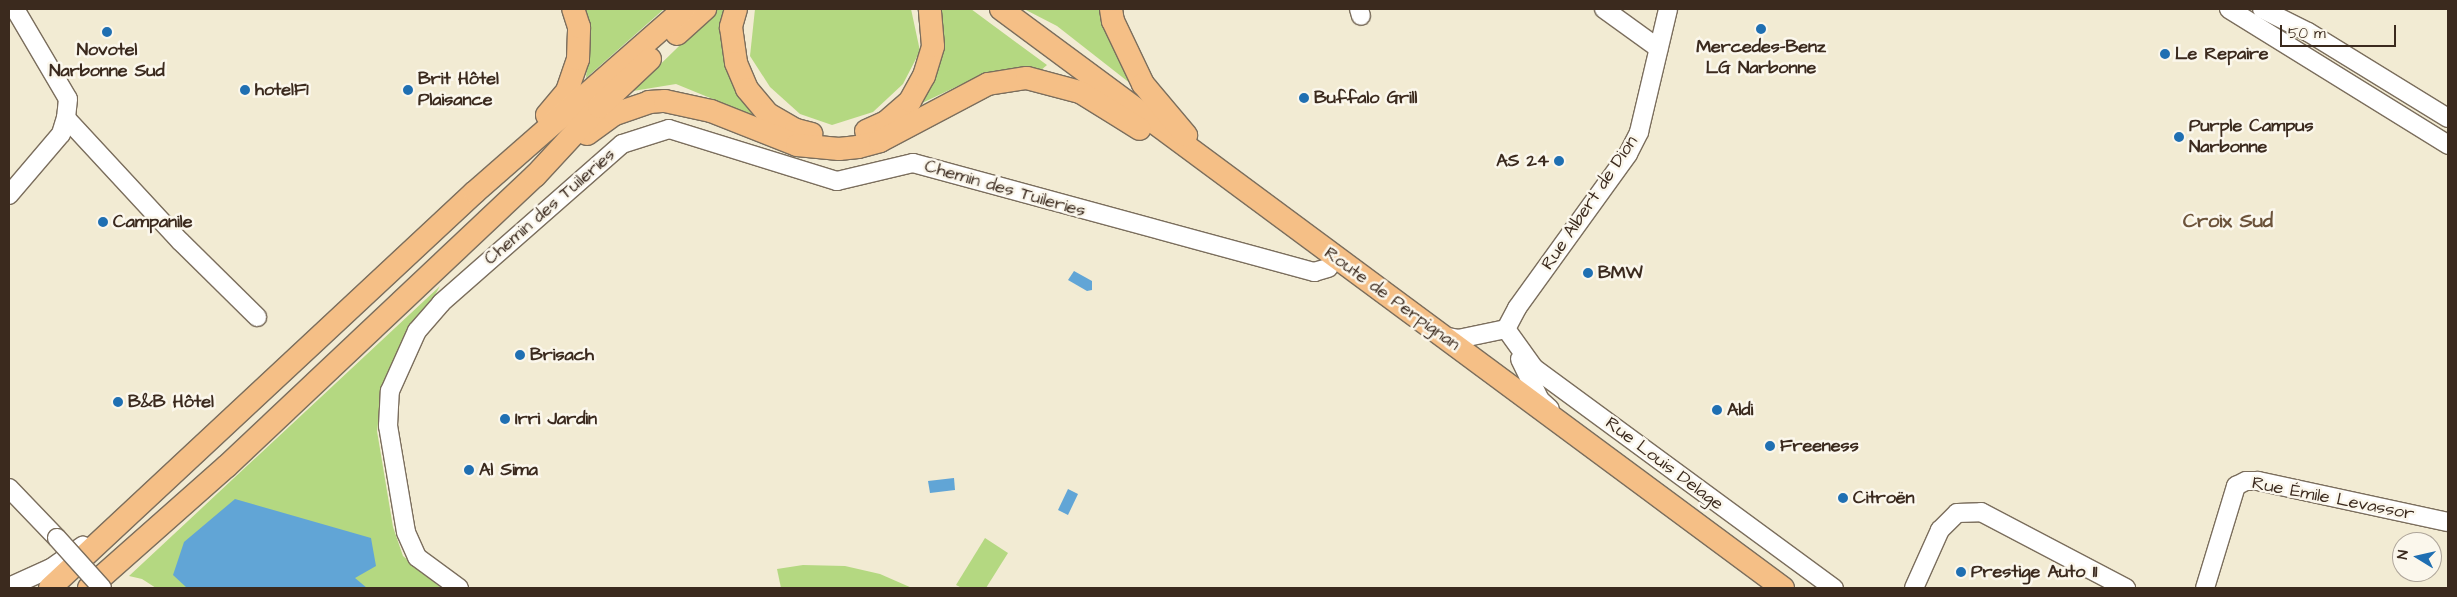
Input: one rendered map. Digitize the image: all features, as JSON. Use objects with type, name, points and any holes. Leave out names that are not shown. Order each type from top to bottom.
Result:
[{"type":"main road","points":[[475,192],[567,91],[578,59],[579,27],[573,9]]},
{"type":"main road","points":[[50,588],[475,192],[684,9]]},
{"type":"main road","points":[[535,176],[599,107],[705,9]]},
{"type":"main road","points":[[736,9],[731,27],[736,63],[747,89],[768,114],[796,130],[828,137],[860,133],[886,122],[910,101],[924,76],[932,46],[930,9]]},
{"type":"main road","name":"Route de Perpignan","points":[[985,9],[1328,268],[1763,588]]},
{"type":"main road","name":"Route de Perpignan","points":[[1001,9],[1783,588]]},
{"type":"main road","points":[[1111,9],[1113,21],[1143,84],[1181,130],[1287,222]]},
{"type":"main road","points":[[89,588],[227,466],[535,176],[593,128],[615,114],[649,102],[691,105],[797,144],[839,150],[880,140],[988,84],[1027,78],[1080,92],[1152,136]]},
{"type":"street","points":[[9,195],[61,134],[66,118],[68,99],[15,9]]},
{"type":"street","points":[[1604,9],[1658,48]]},
{"type":"street","name":"Rue Albert de Dion","points":[[1506,329],[1517,308],[1628,154],[1639,132],[1668,9]]},
{"type":"street","points":[[2229,9],[2448,145]]},
{"type":"street","points":[[2262,9],[2308,32],[2448,118]]},
{"type":"street","points":[[66,118],[181,242],[257,317]]},
{"type":"street","name":"Chemin des Tuileries","points":[[459,588],[417,557],[406,532],[388,426],[390,392],[417,331],[441,303],[622,144],[669,129],[836,181],[913,163],[1314,272],[1328,268]]},
{"type":"street","points":[[1443,336],[1458,339],[1506,329],[1540,400],[1572,430]]},
{"type":"street","name":"Rue Louis Delage","points":[[1506,329],[1534,368],[1834,588]]},
{"type":"street","name":"Rue Émile Levassor","points":[[2205,588],[2236,486],[2246,481],[2258,481],[2448,522]]},
{"type":"street","points":[[9,488],[89,588]]},
{"type":"street","points":[[9,500],[102,588]]},
{"type":"street","points":[[1914,588],[1940,530],[1957,513],[1981,512],[2126,588]]},
{"type":"street","points":[[9,586],[51,568],[123,519]]},
{"type":"street","points":[[1927,588],[1928,556]]},
{"type":"street","points":[[95,588],[112,568]]},
{"type":"green space","points":[[583,9],[664,9],[586,78],[589,40]]},
{"type":"green space","points":[[717,9],[728,9],[769,122],[676,84],[633,91]]},
{"type":"green space","points":[[755,9],[911,9],[920,51],[903,84],[873,112],[832,125],[800,114],[770,87],[750,56]]},
{"type":"green space","points":[[934,9],[971,9],[1047,65],[1040,71],[1003,71],[962,84],[920,104]]},
{"type":"green space","points":[[1024,9],[1105,9],[1140,91],[1057,26]]},
{"type":"green space","points":[[440,286],[383,388],[377,431],[393,527],[403,556],[441,588],[156,588],[142,579],[129,576]]},
{"type":"green space","points":[[985,538],[1008,553],[986,588],[962,588],[956,585]]},
{"type":"green space","points":[[803,565],[845,566],[880,574],[912,588],[781,588],[777,569]]},
{"type":"water","points":[[1074,271],[1092,281],[1092,290],[1087,291],[1068,280]]},
{"type":"water","points":[[954,478],[955,490],[930,493],[928,481]]},
{"type":"water","points":[[1068,489],[1078,494],[1068,515],[1058,510]]},
{"type":"water","points":[[235,499],[371,538],[376,566],[355,578],[367,588],[187,588],[173,575],[184,542]]},
{"type":"place","name":"Mercedes-Benz LG Narbonne","points":[[1761,29]]},
{"type":"place","name":"Novotel Narbonne Sud","points":[[107,32]]},
{"type":"place","name":"Le Repaire","points":[[2165,54]]},
{"type":"place","name":"hotelF1","points":[[245,90]]},
{"type":"place","name":"Brit Hôtel Plaisance","points":[[408,90]]},
{"type":"place","name":"Buffalo Grill","points":[[1304,98]]},
{"type":"place","name":"Purple Campus Narbonne","points":[[2179,137]]},
{"type":"place","name":"AS 24","points":[[1559,161]]},
{"type":"place","name":"Campanile","points":[[103,222]]},
{"type":"place","name":"BMW","points":[[1588,273]]},
{"type":"place","name":"Brisach","points":[[520,355]]},
{"type":"place","name":"B&B Hôtel","points":[[118,402]]},
{"type":"place","name":"Aldi","points":[[1717,410]]},
{"type":"place","name":"Irri Jardin","points":[[505,419]]},
{"type":"place","name":"Freeness","points":[[1770,446]]},
{"type":"place","name":"Al Sima","points":[[469,470]]},
{"type":"place","name":"Citroën","points":[[1843,498]]},
{"type":"place","name":"Prestige Auto 11","points":[[1961,572]]},
{"type":"district","name":"Croix Sud","points":[[2228,221]]}]
